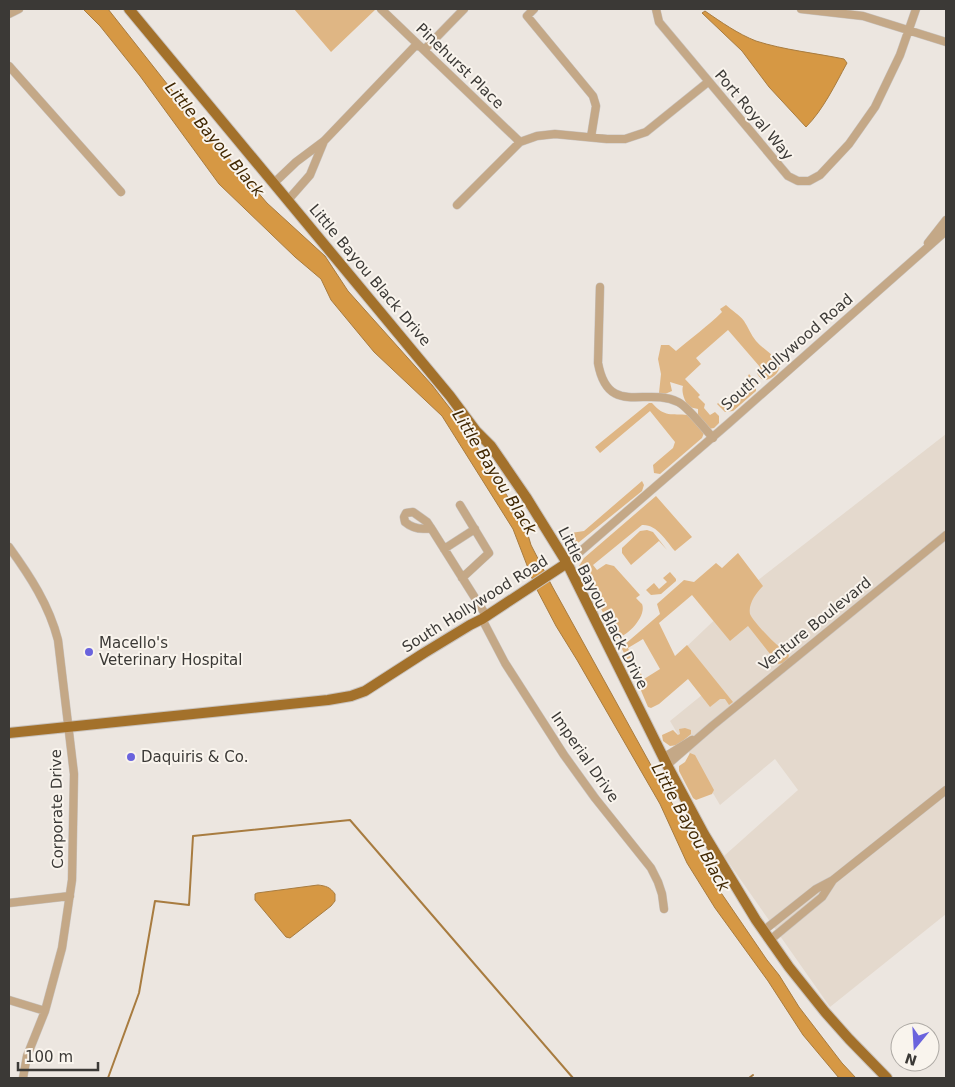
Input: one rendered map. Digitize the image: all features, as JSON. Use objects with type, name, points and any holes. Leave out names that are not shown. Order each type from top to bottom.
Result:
[{"type":"main road","name":"Little Bayou Black Drive","points":[[129,9],[450,396],[476,431],[491,446],[526,496],[567,563],[665,762],[739,894],[789,967],[825,1012],[849,1040],[887,1078]]},
{"type":"main road","name":"South Hollywood Road","points":[[9,733],[328,700],[351,696],[365,690],[484,618],[549,577],[567,563]]},
{"type":"street","points":[[9,14],[18,9]]},
{"type":"street","name":"Pinehurst Place","points":[[381,9],[520,142]]},
{"type":"street","points":[[424,50],[464,9]]},
{"type":"street","points":[[534,9],[527,16],[593,96],[596,106],[591,137]]},
{"type":"street","name":"Port Royal Way","points":[[656,9],[659,22],[708,82],[788,176],[798,181],[809,181],[820,175],[849,144],[875,107],[900,55],[916,9]]},
{"type":"street","points":[[800,9],[863,16],[946,42]]},
{"type":"street","points":[[274,183],[296,162],[324,142],[417,44]]},
{"type":"street","points":[[9,66],[120,192]]},
{"type":"street","points":[[457,206],[520,142],[537,136],[555,134],[625,139],[646,132],[708,82]]},
{"type":"street","points":[[288,200],[310,175],[324,142]]},
{"type":"street","name":"South Hollywood Road","points":[[912,262],[946,220]]},
{"type":"street","name":"South Hollywood Road","points":[[567,563],[712,438],[946,231]]},
{"type":"street","points":[[600,287],[598,363],[606,385],[626,394],[671,399],[680,402],[712,438]]},
{"type":"street","points":[[460,505],[489,553],[462,578]]},
{"type":"street","name":"Imperial Drive","points":[[431,528],[484,618],[505,663],[595,798],[651,868],[662,894],[664,909]]},
{"type":"street","points":[[444,549],[475,528]]},
{"type":"street","name":"Venture Boulevard","points":[[665,762],[701,736],[946,535]]},
{"type":"street","name":"Corporate Drive","points":[[9,547],[40,593],[53,621],[58,640],[74,774],[72,880],[62,948],[46,1011],[27,1056],[23,1078]]},
{"type":"street","points":[[764,931],[816,889],[833,880],[946,790]]},
{"type":"street","points":[[770,940],[822,896],[833,880]]},
{"type":"street","points":[[9,903],[70,896]]},
{"type":"street","points":[[9,1000],[46,1011]]},
{"type":"shaded area","points":[[83,9],[108,9],[190,113],[267,203],[325,256],[348,291],[432,385],[466,429],[525,525],[531,545],[552,586],[700,854],[713,881],[779,975],[799,1007],[842,1063],[856,1078],[839,1078],[803,1035],[768,981],[715,908],[687,863],[660,804],[556,626],[535,586],[513,529],[442,416],[374,352],[331,300],[321,279],[295,257],[219,184],[140,76],[100,26]]},
{"type":"shaded area","points":[[294,9],[376,9],[331,52]]},
{"type":"shaded area","points":[[705,11],[736,31],[756,41],[844,59],[847,63],[818,113],[806,127],[769,87],[742,51],[702,13]]},
{"type":"shaded area","points":[[726,305],[742,319],[756,341],[774,357],[780,366],[775,376],[765,380],[761,379],[757,373],[760,367],[728,330],[696,358],[701,364],[685,379],[700,395],[698,397],[705,404],[704,408],[710,415],[715,412],[719,416],[719,423],[714,428],[709,429],[698,417],[698,409],[689,407],[683,394],[683,386],[670,382],[672,391],[665,394],[659,393],[661,374],[658,359],[661,345],[669,345],[676,351],[717,317],[722,312],[720,309]]},
{"type":"shaded area","points":[[749,374],[756,382],[756,391],[733,411],[725,412],[717,404],[721,406],[751,380],[748,376]]},
{"type":"shaded area","points":[[649,403],[652,403],[665,413],[688,415],[704,433],[702,438],[660,474],[654,473],[653,465],[673,448],[675,442],[650,411],[600,453],[595,447]]},
{"type":"shaded area","points":[[946,434],[946,914],[830,1007],[724,856],[798,790],[775,759],[720,805],[670,721],[713,686],[684,649],[748,588]]},
{"type":"shaded area","points":[[642,481],[644,485],[642,491],[578,543],[573,545],[566,542],[565,537],[571,533],[584,531]]},
{"type":"shaded area","points":[[656,496],[692,537],[675,551],[657,530],[647,525],[642,525],[593,565],[597,570],[606,564],[614,566],[640,595],[636,598],[642,604],[643,609],[639,620],[625,634],[616,638],[579,566],[584,558]]},
{"type":"shaded area","points":[[647,530],[653,532],[667,550],[659,541],[631,565],[622,553],[622,548],[640,531]]},
{"type":"shaded area","points":[[738,553],[763,586],[751,603],[750,614],[765,633],[789,655],[788,660],[778,664],[748,626],[730,641],[692,595],[659,623],[675,656],[687,645],[733,702],[729,705],[725,699],[720,699],[710,707],[688,679],[659,704],[651,708],[648,707],[634,670],[638,668],[644,679],[660,669],[643,639],[628,648],[633,660],[629,663],[622,649],[624,645],[660,614],[657,604],[684,580],[694,582],[716,563],[722,568]]},
{"type":"shaded area","points":[[670,572],[676,581],[661,594],[651,595],[646,590],[654,583],[659,589],[667,582],[663,578]]},
{"type":"shaded area","points":[[679,729],[691,730],[691,734],[678,745],[670,746],[663,741],[662,735],[673,730],[678,735],[680,734]]},
{"type":"shaded area","points":[[690,753],[695,755],[714,790],[712,794],[696,800],[693,798],[679,771],[679,766],[685,762]]},
{"type":"shaded area","points":[[318,885],[326,886],[331,890],[335,894],[335,901],[290,938],[286,937],[255,900],[255,894],[257,893]]},
{"type":"waterway","points":[[108,1078],[139,993],[155,901],[189,905],[193,836],[350,820],[573,1078]]},
{"type":"waterway","points":[[749,1078],[753,1075]]},
{"type":"place","name":"Macello's Veterinary Hospital","points":[[89,652]]},
{"type":"place","name":"Daquiris & Co.","points":[[131,757]]},
{"type":"water label","name":"Little Bayou Black","points":[[215,139]]},
{"type":"water label","name":"Little Bayou Black","points":[[495,472]]},
{"type":"water label","name":"Little Bayou Black","points":[[691,827]]}]
